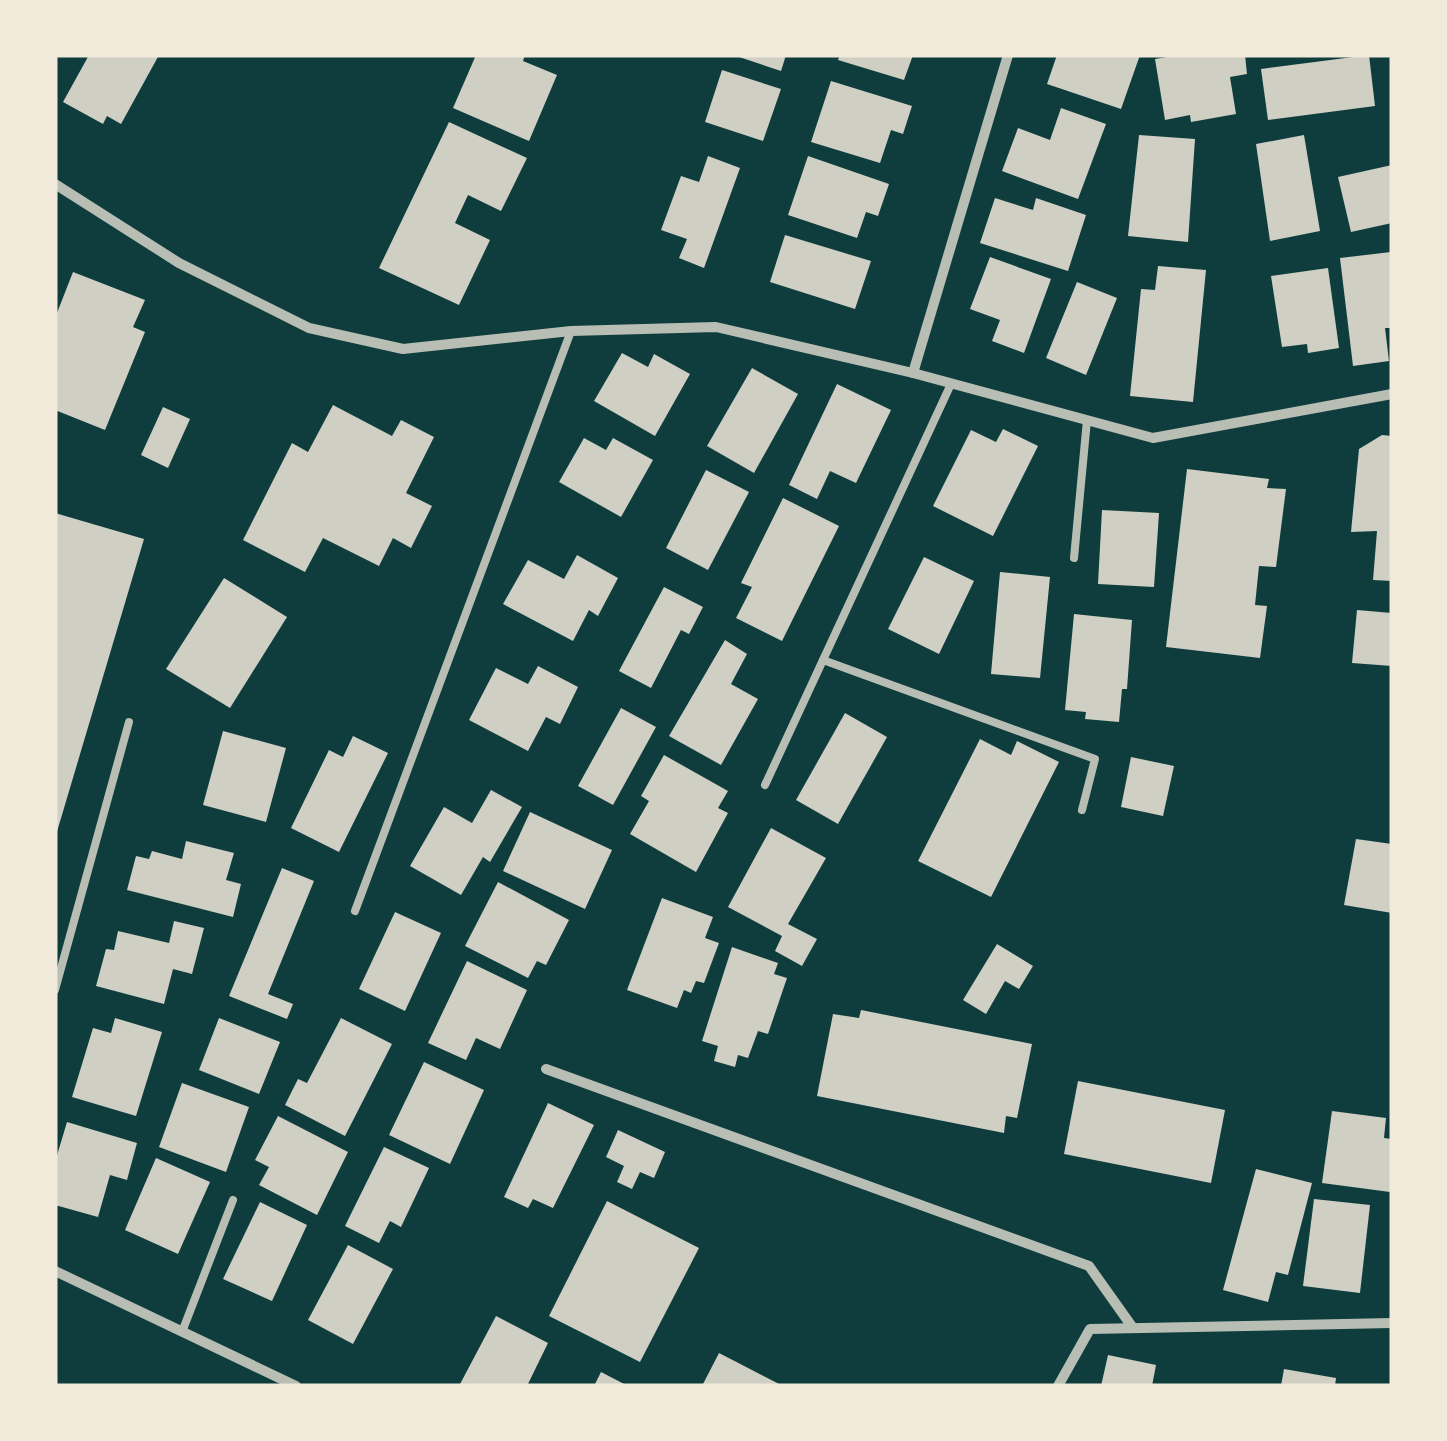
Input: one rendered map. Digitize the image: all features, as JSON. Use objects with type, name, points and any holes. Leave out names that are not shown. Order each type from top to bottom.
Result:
[{"type":"street","points":[[913,374],[1008,55]]},
{"type":"street","points":[[55,184],[180,264],[309,328],[403,349],[570,331],[716,327],[1153,438],[1392,394]]},
{"type":"street","points":[[546,1069],[1089,1266],[1133,1328]]},
{"type":"street","points":[[55,1271],[296,1386]]},
{"type":"street","points":[[1058,1386],[1090,1329],[1392,1323]]},
{"type":"lane","points":[[356,911],[570,331]]},
{"type":"lane","points":[[764,785],[951,384]]},
{"type":"lane","points":[[1074,558],[1088,420]]},
{"type":"lane","points":[[823,660],[1095,758],[1082,810]]},
{"type":"lane","points":[[55,990],[129,722]]},
{"type":"lane","points":[[182,1332],[234,1200]]},
{"type":"building","points":[[89,55],[159,55],[121,124],[107,116],[103,124],[63,102]]},
{"type":"building","points":[[476,55],[525,55],[523,61],[557,75],[529,141],[453,108]]},
{"type":"building","points":[[733,55],[786,55],[781,71]]},
{"type":"building","points":[[840,55],[913,55],[904,80],[838,60]]},
{"type":"building","points":[[1057,55],[1140,55],[1121,109],[1047,84]]},
{"type":"building","points":[[1245,55],[1247,74],[1230,77],[1236,114],[1191,122],[1190,115],[1165,120],[1155,59]]},
{"type":"building","points":[[1369,55],[1375,106],[1268,120],[1261,69]]},
{"type":"building","points":[[722,70],[781,89],[763,141],[705,122]]},
{"type":"building","points":[[831,81],[912,106],[903,134],[891,130],[880,163],[811,142]]},
{"type":"building","points":[[1061,108],[1106,124],[1078,199],[1002,171],[1018,128],[1050,140]]},
{"type":"building","points":[[449,122],[527,158],[501,211],[468,195],[455,223],[490,240],[459,305],[379,268]]},
{"type":"building","points":[[1139,135],[1195,139],[1188,242],[1128,236]]},
{"type":"building","points":[[1304,135],[1320,231],[1270,241],[1256,144]]},
{"type":"building","points":[[708,156],[740,168],[704,268],[679,258],[687,239],[661,230],[681,176],[699,182]]},
{"type":"building","points":[[808,156],[889,184],[878,216],[866,212],[857,238],[788,215]]},
{"type":"building","points":[[1392,165],[1392,223],[1351,232],[1338,177]]},
{"type":"building","points":[[995,198],[1033,210],[1036,198],[1086,215],[1068,271],[980,243]]},
{"type":"building","points":[[785,235],[871,261],[855,309],[770,282]]},
{"type":"building","points":[[1391,252],[1392,328],[1385,328],[1389,361],[1353,366],[1340,258]]},
{"type":"building","points":[[990,257],[1051,279],[1024,353],[992,341],[1000,320],[970,309]]},
{"type":"building","points":[[1158,266],[1206,270],[1193,402],[1130,396],[1141,289],[1155,290]]},
{"type":"building","points":[[1328,268],[1339,348],[1308,353],[1307,344],[1282,347],[1271,276]]},
{"type":"building","points":[[73,272],[145,300],[133,327],[145,332],[105,430],[55,410],[55,318]]},
{"type":"building","points":[[1077,282],[1117,298],[1086,375],[1046,358]]},
{"type":"building","points":[[622,353],[648,367],[654,354],[690,374],[655,436],[594,401]]},
{"type":"building","points":[[752,368],[798,394],[754,473],[707,446]]},
{"type":"building","points":[[837,384],[891,410],[856,483],[830,471],[817,499],[789,485]]},
{"type":"building","points":[[333,405],[392,436],[401,420],[434,437],[406,493],[432,506],[411,548],[393,538],[379,566],[323,538],[305,572],[243,540],[292,443],[308,452]]},
{"type":"building","points":[[163,407],[190,419],[168,468],[141,455]]},
{"type":"building","points":[[1003,429],[1038,446],[993,536],[933,506],[971,430],[996,442]]},
{"type":"building","points":[[1382,435],[1392,436],[1392,581],[1373,580],[1377,531],[1351,532],[1359,449]]},
{"type":"building","points":[[584,438],[606,450],[613,438],[653,460],[621,517],[559,482]]},
{"type":"building","points":[[1187,469],[1269,479],[1267,488],[1286,489],[1276,567],[1259,566],[1255,605],[1267,606],[1260,658],[1166,647]]},
{"type":"building","points":[[706,470],[749,492],[708,570],[666,548]]},
{"type":"building","points":[[783,498],[839,526],[782,641],[736,618],[752,587],[741,583]]},
{"type":"building","points":[[1102,510],[1159,513],[1154,587],[1098,584]]},
{"type":"building","points":[[55,513],[144,539],[56,835],[55,835]]},
{"type":"building","points":[[577,555],[618,578],[598,616],[589,610],[573,641],[503,604],[528,560],[564,579]]},
{"type":"building","points":[[924,557],[974,581],[939,654],[888,629]]},
{"type":"building","points":[[1000,572],[1050,577],[1040,678],[991,674]]},
{"type":"building","points":[[224,578],[287,617],[230,708],[166,669]]},
{"type":"building","points":[[664,587],[703,607],[689,634],[681,630],[651,688],[619,671]]},
{"type":"building","points":[[1357,610],[1392,613],[1392,666],[1352,663]]},
{"type":"building","points":[[1074,614],[1132,620],[1127,689],[1122,689],[1119,722],[1085,719],[1086,712],[1065,710]]},
{"type":"building","points":[[725,640],[747,654],[731,684],[758,699],[721,765],[669,736]]},
{"type":"building","points":[[538,666],[578,687],[560,724],[546,717],[528,751],[469,720],[496,668],[528,684]]},
{"type":"building","points":[[621,708],[656,727],[613,805],[578,786]]},
{"type":"building","points":[[845,713],[887,737],[838,824],[796,800]]},
{"type":"building","points":[[223,731],[286,748],[266,822],[203,805]]},
{"type":"building","points":[[353,736],[388,753],[339,852],[291,828],[329,750],[343,757]]},
{"type":"building","points":[[980,739],[1011,755],[1017,741],[1059,762],[991,897],[918,861]]},
{"type":"building","points":[[664,755],[728,791],[718,808],[728,813],[696,872],[630,834],[649,801],[641,796]]},
{"type":"building","points":[[1131,757],[1174,766],[1163,816],[1121,807]]},
{"type":"building","points":[[491,790],[522,807],[490,862],[483,857],[461,895],[410,866],[444,807],[472,823]]},
{"type":"building","points":[[530,812],[612,850],[585,909],[503,871]]},
{"type":"building","points":[[771,828],[826,858],[788,924],[817,939],[802,966],[775,951],[782,936],[728,907]]},
{"type":"building","points":[[1356,839],[1392,844],[1392,913],[1344,905]]},
{"type":"building","points":[[186,841],[234,853],[226,880],[241,884],[233,917],[127,890],[136,856],[149,859],[152,851],[182,859]]},
{"type":"building","points":[[282,868],[314,881],[268,994],[293,1004],[287,1019],[229,996]]},
{"type":"building","points":[[498,882],[569,920],[546,965],[537,961],[528,978],[465,946]]},
{"type":"building","points":[[662,898],[713,917],[705,938],[719,943],[704,983],[696,981],[691,993],[684,990],[677,1008],[627,990]]},
{"type":"building","points":[[395,912],[441,933],[405,1011],[359,989]]},
{"type":"building","points":[[174,921],[204,928],[192,974],[173,969],[164,1004],[96,986],[106,949],[114,950],[118,931],[169,943]]},
{"type":"building","points":[[997,944],[1033,966],[1019,989],[1005,981],[986,1014],[963,1000]]},
{"type":"building","points":[[732,947],[778,963],[774,974],[787,978],[768,1034],[758,1031],[748,1058],[738,1055],[735,1067],[714,1061],[718,1046],[702,1041]]},
{"type":"building","points":[[467,961],[527,990],[500,1049],[476,1038],[466,1060],[428,1043]]},
{"type":"building","points":[[861,1010],[1032,1044],[1017,1118],[1006,1116],[1004,1133],[817,1096],[833,1014],[859,1018]]},
{"type":"building","points":[[115,1018],[162,1032],[136,1116],[72,1097],[93,1028],[111,1033]]},
{"type":"building","points":[[219,1018],[280,1042],[259,1094],[199,1070]]},
{"type":"building","points":[[341,1018],[392,1044],[345,1136],[285,1105],[298,1079],[307,1083]]},
{"type":"building","points":[[424,1062],[484,1090],[450,1164],[389,1135]]},
{"type":"building","points":[[1078,1081],[1225,1110],[1211,1183],[1064,1154]]},
{"type":"building","points":[[182,1083],[249,1107],[226,1172],[159,1147]]},
{"type":"building","points":[[548,1103],[594,1125],[553,1208],[533,1199],[528,1208],[504,1197]]},
{"type":"building","points":[[1332,1111],[1386,1118],[1384,1138],[1392,1139],[1390,1192],[1322,1183]]},
{"type":"building","points":[[278,1116],[348,1152],[317,1215],[259,1185],[269,1167],[255,1160]]},
{"type":"building","points":[[67,1122],[137,1143],[127,1180],[110,1175],[98,1217],[55,1205],[55,1162]]},
{"type":"building","points":[[618,1130],[665,1152],[654,1178],[640,1172],[632,1189],[617,1182],[624,1166],[606,1157]]},
{"type":"building","points":[[384,1147],[429,1168],[401,1227],[390,1221],[379,1243],[345,1226]]},
{"type":"building","points":[[156,1158],[210,1182],[178,1254],[125,1230]]},
{"type":"building","points":[[1256,1169],[1312,1183],[1288,1275],[1276,1272],[1268,1302],[1223,1290]]},
{"type":"building","points":[[1314,1199],[1370,1205],[1360,1293],[1303,1286]]},
{"type":"building","points":[[607,1201],[699,1248],[640,1362],[549,1316]]},
{"type":"building","points":[[260,1202],[307,1225],[272,1301],[223,1279]]},
{"type":"building","points":[[348,1245],[393,1269],[353,1344],[308,1320]]},
{"type":"building","points":[[496,1316],[548,1343],[527,1386],[459,1386]]},
{"type":"building","points":[[719,1353],[783,1386],[702,1386]]},
{"type":"building","points":[[1108,1355],[1156,1365],[1152,1386],[1101,1386]]},
{"type":"building","points":[[1284,1369],[1336,1378],[1335,1386],[1281,1386]]},
{"type":"building","points":[[601,1372],[628,1386],[594,1386]]}]
